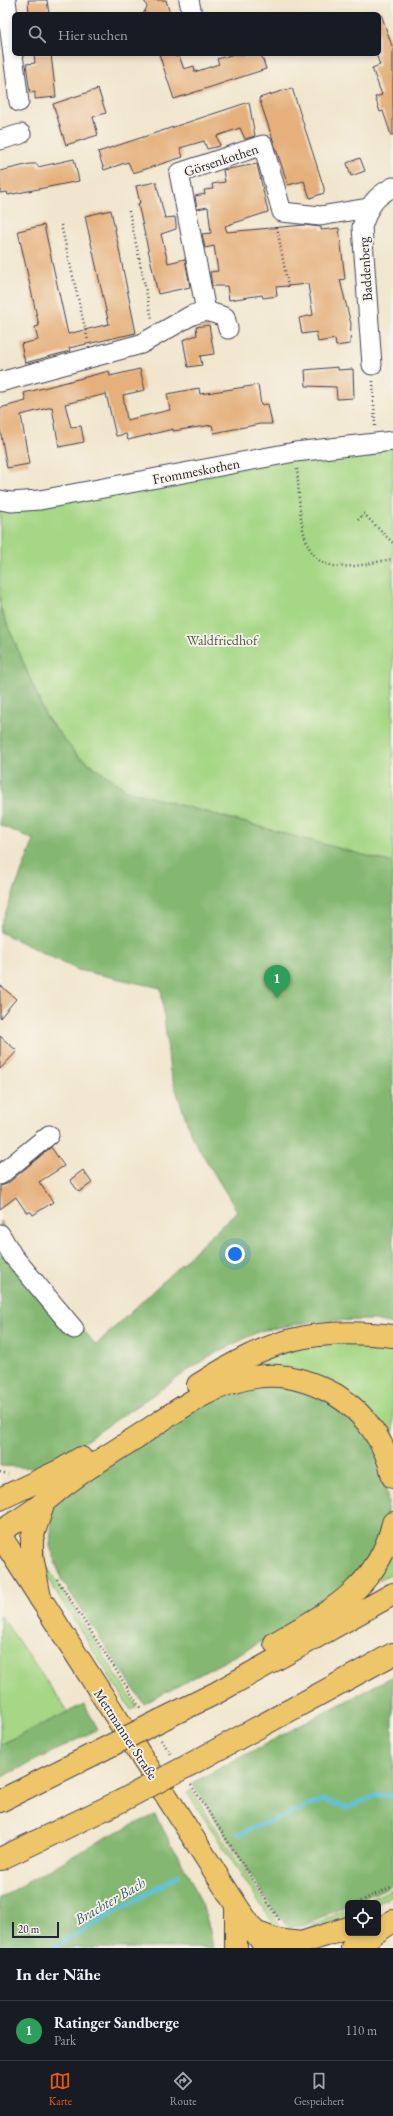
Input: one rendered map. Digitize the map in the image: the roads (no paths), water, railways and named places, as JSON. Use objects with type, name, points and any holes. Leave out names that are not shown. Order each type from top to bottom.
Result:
[{"type":"main road","points":[[0,1499],[63,1469],[238,1360],[273,1345],[295,1338],[336,1332],[361,1332],[393,1336]]},
{"type":"main road","points":[[0,1534],[44,1502],[65,1484],[186,1405],[210,1391],[255,1376],[287,1376],[304,1380],[319,1386],[344,1400],[361,1414],[374,1431],[382,1445],[393,1477]]},
{"type":"main road","points":[[40,1598],[32,1556],[32,1538],[44,1502]]},
{"type":"main road","points":[[216,1693],[222,1673],[332,1610],[349,1597],[372,1572],[384,1550],[393,1523]]},
{"type":"main road","name":"Mettmanner Straße","points":[[0,1534],[236,1905],[260,1940],[277,1940],[301,1943],[345,1929]]},
{"type":"main road","points":[[0,1801],[216,1693],[393,1594]]},
{"type":"main road","points":[[0,1859],[121,1801],[393,1654]]},
{"type":"main road","points":[[0,1869],[31,1844]]},
{"type":"main road","points":[[236,1905],[236,1948]]},
{"type":"main road","points":[[381,1912],[393,1905]]},
{"type":"main road","points":[[381,1929],[393,1921]]},
{"type":"main road","points":[[317,1948],[345,1933]]},
{"type":"main road","points":[[352,1948],[370,1936]]},
{"type":"street","points":[[6,0],[12,47]]},
{"type":"street","points":[[189,0],[192,12]]},
{"type":"street","points":[[13,56],[19,102]]},
{"type":"street","points":[[0,140],[21,134]]},
{"type":"street","name":"Görsenkothen","points":[[206,311],[179,173],[263,145],[282,212],[320,216],[368,208]]},
{"type":"street","name":"Baddenberg","points":[[372,364],[362,226],[368,208],[380,194],[393,187]]},
{"type":"street","points":[[0,382],[141,344],[192,315],[206,311],[225,317],[228,329]]},
{"type":"street","name":"Frommeskothen","points":[[0,500],[12,502],[40,500],[295,452],[384,442]]},
{"type":"street","points":[[0,1175],[49,1135]]},
{"type":"street","points":[[0,1234],[13,1256],[74,1329]]},
{"type":"waterway","name":"Brachter Bach","points":[[239,1834],[323,1800],[347,1808],[377,1795],[393,1796]]},
{"type":"waterway","name":"Brachter Bach","points":[[52,1948],[179,1875]]},
{"type":"place","name":"Ratinger Sandberge","points":[[277,998]]},
{"type":"park label","name":"Waldfriedhof","points":[[222,640]]}]
